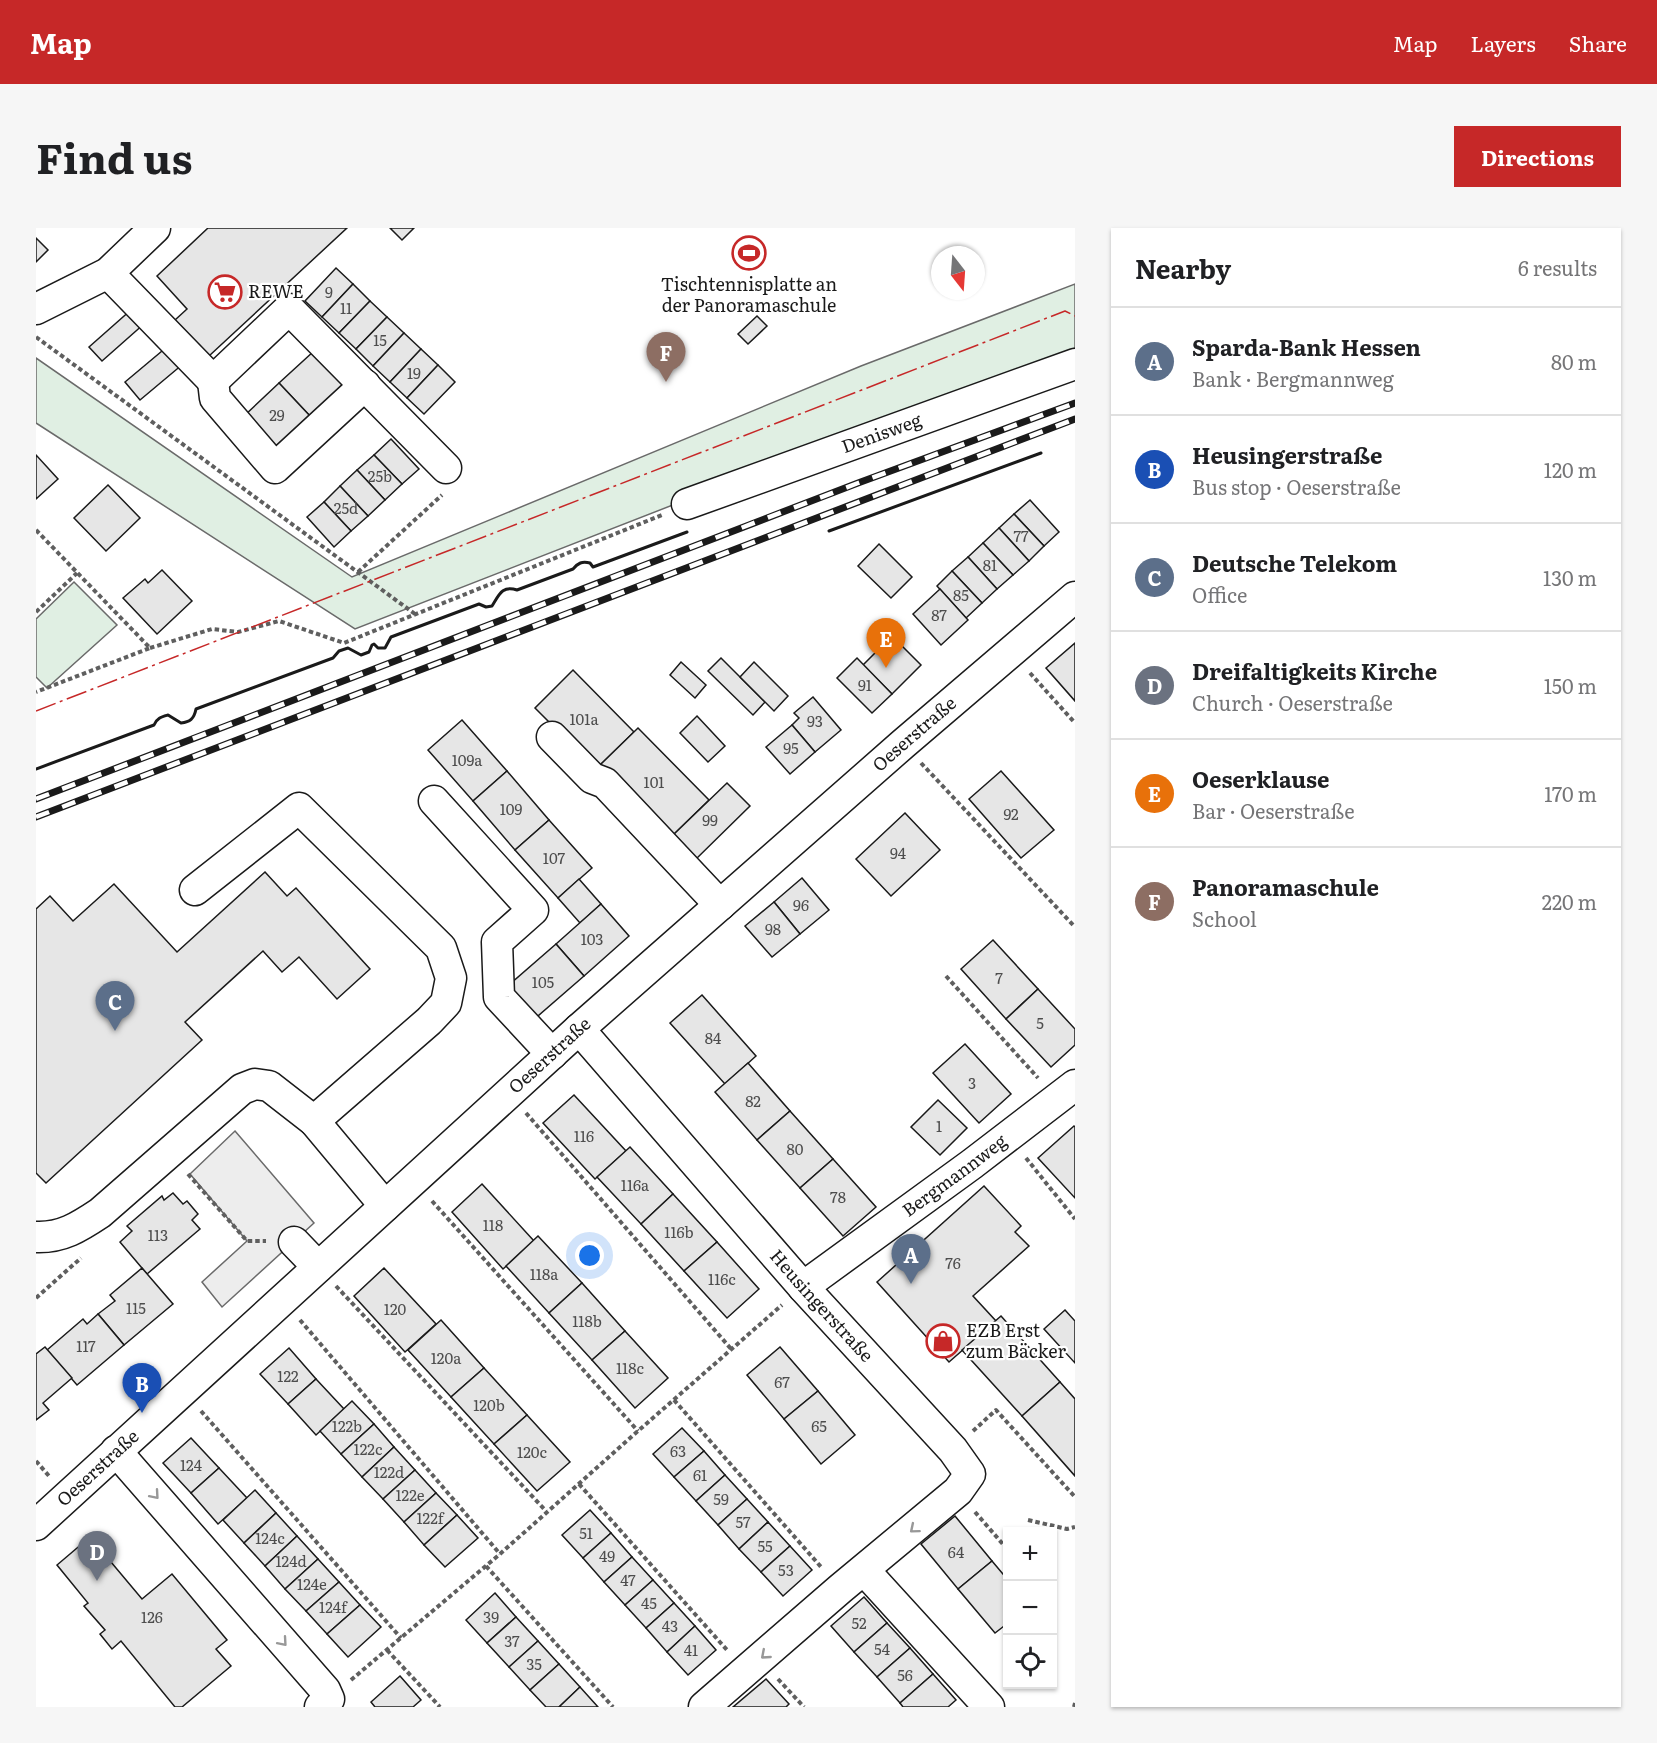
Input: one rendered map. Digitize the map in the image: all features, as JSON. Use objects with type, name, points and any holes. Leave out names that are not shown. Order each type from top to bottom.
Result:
[{"type":"street","points":[[36,309],[108,273],[155,228]]},
{"type":"street","points":[[108,273],[213,381],[215,398],[275,468],[365,385]]},
{"type":"street","points":[[213,381],[289,309],[446,468]]},
{"type":"street","name":"Denisweg","points":[[687,504],[1075,363]]},
{"type":"street","name":"Oeserstraße","points":[[36,1525],[579,1029],[903,744],[1075,597]]},
{"type":"street","points":[[552,737],[592,778],[605,783],[720,905]]},
{"type":"street","points":[[434,801],[533,910],[497,942],[499,996],[552,1054]]},
{"type":"street","points":[[195,890],[299,808],[441,948],[451,978],[446,1003],[429,1021],[314,1120]]},
{"type":"street","name":"Heusingerstraße","points":[[579,1029],[803,1287],[953,1450],[970,1474],[958,1491]]},
{"type":"street","points":[[36,1237],[53,1237],[82,1225],[100,1213],[242,1089],[255,1084],[269,1086],[314,1120],[385,1206]]},
{"type":"street","name":"Bergmannweg","points":[[803,1287],[1066,1092]]},
{"type":"street","points":[[294,1242],[318,1267]]},
{"type":"street","points":[[116,1451],[325,1690],[324,1703]]},
{"type":"street","points":[[704,1707],[958,1491]]},
{"type":"street","points":[[864,1570],[989,1707]]},
{"type":"path","points":[[36,337],[416,614]]},
{"type":"path","points":[[358,572],[444,493],[446,468]]},
{"type":"path","points":[[36,692],[150,648],[212,629],[238,633],[279,621],[344,643],[687,504]]},
{"type":"path","points":[[36,530],[150,648]]},
{"type":"path","points":[[36,612],[77,573]]},
{"type":"path","points":[[1011,652],[1075,723]]},
{"type":"path","points":[[903,744],[1075,927]]},
{"type":"path","points":[[946,976],[1066,1092]]},
{"type":"path","points":[[508,1093],[732,1350]]},
{"type":"path","points":[[1008,1136],[1075,1219]]},
{"type":"path","points":[[183,1173],[190,1174],[247,1241],[294,1242]]},
{"type":"path","points":[[414,1180],[638,1431]]},
{"type":"path","points":[[36,1298],[88,1251]]},
{"type":"path","points":[[318,1267],[546,1512]]},
{"type":"path","points":[[324,1703],[501,1554],[803,1287]]},
{"type":"path","points":[[282,1300],[501,1554]]},
{"type":"path","points":[[183,1390],[401,1638]]},
{"type":"path","points":[[674,1400],[840,1589]]},
{"type":"path","points":[[953,1450],[996,1410],[1075,1497]]},
{"type":"path","points":[[579,1484],[753,1665],[804,1707]]},
{"type":"path","points":[[958,1491],[1003,1544]]},
{"type":"path","points":[[1028,1520],[1068,1529],[1075,1527]]},
{"type":"path","points":[[486,1566],[613,1707]]},
{"type":"path","points":[[387,1650],[440,1707]]},
{"type":"green space","points":[[1075,284],[1075,348],[355,629],[36,423],[36,358],[352,577],[861,366]]},
{"type":"green space","points":[[74,582],[117,625],[47,688],[36,677],[36,619]]},
{"type":"shaded area","points":[[235,1131],[314,1223],[222,1307],[202,1282],[247,1241],[190,1174]]},
{"type":"building","name":"REWE","points":[[208,228],[347,228],[209,356],[175,320],[187,309],[157,276]]},
{"type":"building","points":[[390,228],[414,228],[402,240]]},
{"type":"building","points":[[36,238],[48,250],[36,262]]},
{"type":"building","points":[[336,268],[353,284],[322,317],[305,301]]},
{"type":"building","points":[[353,284],[370,301],[339,333],[322,317]]},
{"type":"building","points":[[370,301],[387,317],[356,349],[339,333]]},
{"type":"building","points":[[132,309],[145,323],[102,361],[89,347]]},
{"type":"building","points":[[757,316],[767,326],[748,344],[738,334]]},
{"type":"building","points":[[387,317],[404,333],[373,366],[356,349]]},
{"type":"building","points":[[404,333],[421,349],[390,382],[373,366]]},
{"type":"building","points":[[168,346],[183,364],[140,400],[125,382]]},
{"type":"building","points":[[421,349],[438,365],[407,398],[390,382]]},
{"type":"building","points":[[314,351],[345,383],[310,416],[279,383]]},
{"type":"building","points":[[438,365],[455,382],[424,414],[407,398]]},
{"type":"building","points":[[279,383],[310,416],[275,449],[244,416]]},
{"type":"building","points":[[391,439],[419,469],[402,484],[374,455]]},
{"type":"building","points":[[36,455],[58,479],[36,499]]},
{"type":"building","points":[[374,455],[402,484],[385,500],[357,470]]},
{"type":"building","points":[[357,470],[385,500],[368,516],[340,486]]},
{"type":"building","points":[[108,485],[140,518],[106,551],[74,518]]},
{"type":"building","points":[[340,486],[368,516],[351,531],[324,502]]},
{"type":"building","points":[[1030,500],[1059,532],[1044,546],[1014,514]]},
{"type":"building","points":[[324,502],[351,531],[334,547],[307,517]]},
{"type":"building","points":[[1014,514],[1044,546],[1029,561],[999,528]]},
{"type":"building","points":[[999,528],[1029,561],[1013,575],[983,543]]},
{"type":"building","points":[[983,543],[1013,575],[997,589],[968,557]]},
{"type":"building","points":[[879,544],[912,577],[891,598],[858,566]]},
{"type":"building","points":[[968,557],[997,589],[982,603],[952,571]]},
{"type":"building","points":[[162,570],[192,601],[157,634],[123,598],[145,579],[148,583]]},
{"type":"building","points":[[952,571],[982,603],[966,618],[937,586]]},
{"type":"building","points":[[940,589],[968,620],[941,645],[913,614]]},
{"type":"building","points":[[892,636],[921,665],[892,694],[863,665]]},
{"type":"building","points":[[1075,643],[1075,701],[1046,668]]},
{"type":"building","points":[[721,658],[765,702],[753,715],[708,671]]},
{"type":"building","points":[[857,658],[892,694],[872,713],[837,678]]},
{"type":"building","points":[[681,662],[706,685],[695,698],[670,675]]},
{"type":"building","points":[[754,662],[788,696],[774,711],[740,677]]},
{"type":"building","points":[[573,670],[634,732],[596,769],[535,708]]},
{"type":"building","points":[[813,697],[841,730],[815,752],[792,725],[799,718],[794,713]]},
{"type":"building","points":[[697,716],[725,746],[708,762],[680,733]]},
{"type":"building","points":[[462,720],[507,771],[473,801],[428,750]]},
{"type":"building","points":[[792,725],[815,752],[790,774],[766,747]]},
{"type":"building","points":[[638,728],[709,800],[671,837],[600,765]]},
{"type":"building","points":[[507,771],[549,820],[515,850],[473,801]]},
{"type":"building","points":[[1001,771],[1054,830],[1021,858],[969,799]]},
{"type":"building","points":[[727,783],[750,806],[694,861],[671,837]]},
{"type":"building","points":[[905,813],[940,850],[891,896],[856,859]]},
{"type":"building","points":[[549,820],[592,868],[558,898],[515,850]]},
{"type":"building","points":[[265,872],[287,896],[296,888],[370,969],[337,999],[299,957],[282,972],[263,951],[185,1022],[202,1040],[46,1183],[36,1173],[36,909],[50,896],[73,921],[114,884],[177,952]]},
{"type":"building","points":[[802,878],[829,910],[800,934],[774,902]]},
{"type":"building","points":[[579,879],[601,904],[580,923],[558,898]]},
{"type":"building","points":[[774,902],[800,934],[772,957],[745,926]]},
{"type":"building","points":[[601,904],[629,936],[584,976],[556,944]]},
{"type":"building","points":[[993,940],[1038,989],[1006,1019],[961,969]]},
{"type":"building","points":[[556,944],[584,976],[531,1022],[503,990]]},
{"type":"building","points":[[1038,989],[1075,1029],[1075,1045],[1051,1067],[1006,1019]]},
{"type":"building","points":[[702,995],[756,1056],[725,1084],[670,1023]]},
{"type":"building","points":[[965,1044],[1011,1094],[979,1123],[933,1073]]},
{"type":"building","points":[[748,1063],[790,1111],[757,1140],[715,1092]]},
{"type":"building","points":[[574,1095],[626,1151],[595,1179],[543,1123]]},
{"type":"building","points":[[938,1100],[967,1128],[940,1155],[911,1127]]},
{"type":"building","points":[[790,1111],[833,1159],[800,1188],[757,1140]]},
{"type":"building","points":[[1075,1127],[1075,1198],[1038,1158]]},
{"type":"building","points":[[630,1147],[673,1194],[641,1224],[597,1177]]},
{"type":"building","points":[[833,1159],[876,1207],[843,1236],[800,1188]]},
{"type":"building","points":[[482,1184],[534,1241],[503,1269],[452,1212]]},
{"type":"building","points":[[984,1186],[1021,1226],[1015,1232],[1029,1246],[973,1296],[996,1321],[949,1362],[877,1282]]},
{"type":"building","points":[[173,1193],[183,1204],[187,1201],[198,1214],[192,1220],[200,1229],[147,1274],[120,1242],[132,1231],[127,1226],[162,1196],[164,1200]]},
{"type":"building","points":[[673,1194],[717,1242],[684,1271],[641,1224]]},
{"type":"building","points":[[538,1236],[582,1283],[549,1313],[506,1266]]},
{"type":"building","points":[[717,1242],[759,1289],[727,1318],[684,1271]]},
{"type":"building","points":[[142,1268],[173,1304],[124,1345],[98,1314],[115,1301],[110,1295]]},
{"type":"building","points":[[384,1268],[436,1324],[405,1352],[354,1296]]},
{"type":"building","points":[[582,1283],[625,1331],[592,1360],[549,1313]]},
{"type":"building","points":[[1065,1310],[1075,1321],[1075,1363],[1044,1329]]},
{"type":"building","points":[[98,1314],[124,1345],[77,1385],[47,1350],[83,1319],[87,1324]]},
{"type":"building","points":[[1001,1316],[1060,1382],[1022,1416],[962,1350]]},
{"type":"building","points":[[441,1320],[484,1368],[451,1397],[408,1350]]},
{"type":"building","points":[[625,1331],[668,1378],[635,1408],[592,1360]]},
{"type":"building","points":[[45,1347],[72,1378],[43,1403],[49,1410],[36,1420],[36,1354]]},
{"type":"building","points":[[780,1347],[818,1391],[784,1419],[747,1375]]},
{"type":"building","points":[[289,1348],[316,1379],[288,1404],[260,1374]]},
{"type":"building","points":[[484,1368],[527,1415],[494,1444],[451,1397]]},
{"type":"building","points":[[316,1379],[344,1409],[316,1435],[288,1404]]},
{"type":"building","points":[[1060,1382],[1075,1399],[1075,1476],[1022,1416]]},
{"type":"building","points":[[818,1391],[855,1435],[821,1464],[784,1419]]},
{"type":"building","points":[[352,1401],[374,1424],[341,1454],[320,1431]]},
{"type":"building","points":[[527,1415],[570,1462],[537,1491],[494,1444]]},
{"type":"building","points":[[374,1424],[394,1447],[362,1477],[341,1454]]},
{"type":"building","points":[[682,1428],[704,1451],[674,1477],[653,1454]]},
{"type":"building","points":[[191,1438],[219,1468],[191,1493],[163,1463]]},
{"type":"building","points":[[394,1447],[415,1470],[383,1499],[362,1477]]},
{"type":"building","points":[[704,1451],[725,1475],[696,1501],[674,1477]]},
{"type":"building","points":[[219,1468],[247,1498],[218,1524],[191,1493]]},
{"type":"building","points":[[415,1470],[436,1493],[404,1522],[383,1499]]},
{"type":"building","points":[[725,1475],[747,1499],[718,1525],[696,1501]]},
{"type":"building","points":[[255,1490],[276,1513],[244,1543],[223,1520]]},
{"type":"building","points":[[436,1493],[457,1515],[424,1545],[404,1522]]},
{"type":"building","points":[[747,1499],[768,1522],[739,1549],[718,1525]]},
{"type":"building","points":[[590,1510],[611,1533],[583,1558],[562,1535]]},
{"type":"building","points":[[276,1513],[297,1536],[265,1566],[244,1543]]},
{"type":"building","points":[[457,1515],[478,1538],[445,1567],[424,1545]]},
{"type":"building","points":[[955,1516],[992,1561],[958,1589],[921,1544]]},
{"type":"building","points":[[768,1522],[790,1546],[761,1572],[739,1549]]},
{"type":"building","points":[[611,1533],[632,1557],[604,1582],[583,1558]]},
{"type":"building","points":[[297,1536],[318,1559],[285,1589],[265,1566]]},
{"type":"building","points":[[90,1537],[142,1599],[172,1574],[227,1640],[216,1649],[231,1666],[182,1707],[175,1707],[121,1641],[112,1649],[100,1634],[105,1630],[84,1606],[88,1603],[57,1565]]},
{"type":"building","points":[[790,1546],[812,1570],[783,1596],[761,1572]]},
{"type":"building","points":[[632,1557],[653,1580],[625,1605],[604,1582]]},
{"type":"building","points":[[318,1559],[339,1582],[306,1611],[285,1589]]},
{"type":"building","points":[[992,1561],[1003,1574],[1003,1627],[995,1633],[958,1589]]},
{"type":"building","points":[[653,1580],[674,1603],[646,1628],[625,1605]]},
{"type":"building","points":[[339,1582],[360,1605],[327,1634],[306,1611]]},
{"type":"building","points":[[495,1593],[516,1617],[487,1643],[466,1620]]},
{"type":"building","points":[[864,1597],[887,1623],[854,1652],[831,1626]]},
{"type":"building","points":[[674,1603],[695,1626],[667,1652],[646,1628]]},
{"type":"building","points":[[360,1605],[381,1627],[348,1657],[327,1634]]},
{"type":"building","points":[[516,1617],[538,1641],[509,1667],[487,1643]]},
{"type":"building","points":[[887,1623],[910,1648],[877,1677],[854,1652]]},
{"type":"building","points":[[695,1626],[716,1650],[688,1675],[667,1652]]},
{"type":"building","points":[[538,1641],[559,1664],[530,1690],[509,1667]]},
{"type":"building","points":[[910,1648],[933,1674],[900,1703],[877,1677]]},
{"type":"building","points":[[559,1664],[580,1687],[559,1707],[546,1707],[530,1690]]},
{"type":"building","points":[[933,1674],[956,1700],[948,1707],[903,1707],[900,1703]]},
{"type":"building","points":[[400,1676],[421,1700],[413,1707],[375,1707],[371,1702]]},
{"type":"building","points":[[766,1679],[789,1704],[786,1707],[733,1707]]},
{"type":"building","points":[[580,1687],[598,1707],[559,1707]]},
{"type":"railway","points":[[36,799],[858,483],[1075,403]]},
{"type":"railway","points":[[36,817],[1075,419]]},
{"type":"wall","points":[[829,531],[1041,453]]},
{"type":"wall","points":[[36,769],[154,725],[161,717],[168,715],[181,723],[187,722],[193,718],[196,709],[333,658],[339,651],[348,648],[361,655],[369,652],[374,644],[378,648],[385,648],[391,637],[479,604],[486,607],[492,606],[504,590],[517,590],[573,569],[582,562],[590,563],[593,567],[687,532]]},
{"type":"power","points":[[36,711],[1065,311],[1075,316]]},
{"type":"place","name":"Tischtennisplatte an der Panoramaschule","points":[[749,253]]},
{"type":"place","name":"REWE","points":[[225,292]]},
{"type":"place","name":"Panoramaschule","points":[[666,382]]},
{"type":"place","name":"Oeserklause","points":[[886,668]]},
{"type":"place","name":"Deutsche Telekom","points":[[115,1031]]},
{"type":"place","name":"Sparda-Bank Hessen","points":[[911,1284]]},
{"type":"place","name":"EZB Erst zum Bäcker","points":[[943,1341]]},
{"type":"place","name":"Heusingerstraße","points":[[142,1413]]},
{"type":"place","name":"Dreifaltigkeits Kirche","points":[[97,1581]]}]
